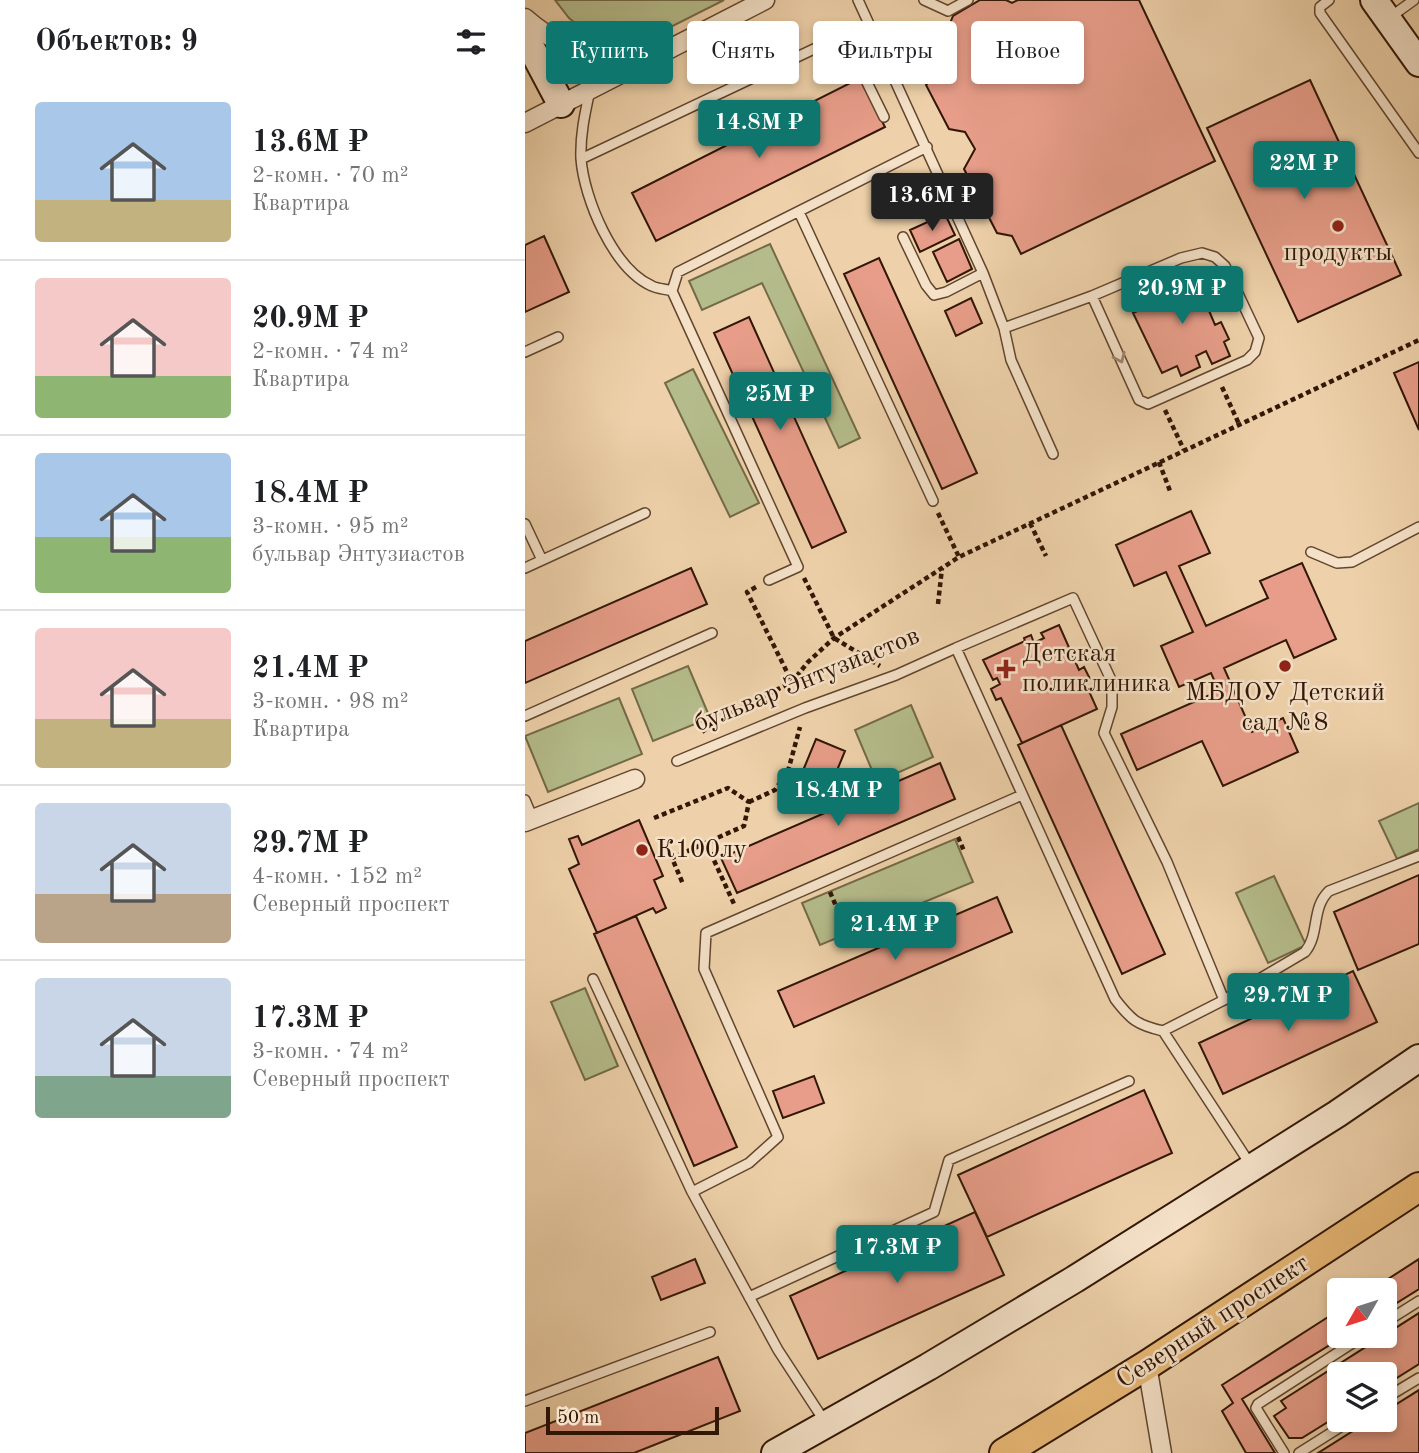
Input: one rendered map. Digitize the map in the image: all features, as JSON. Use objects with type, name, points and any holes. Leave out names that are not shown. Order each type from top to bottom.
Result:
[{"type":"main road","name":"Северный проспект","points":[[1004,1453],[1147,1365],[1419,1187]]},
{"type":"street","points":[[673,46],[765,0]]},
{"type":"street","points":[[1381,10],[1419,64]]},
{"type":"street","points":[[525,18],[546,34]]},
{"type":"street","points":[[525,36],[561,104]]},
{"type":"street","points":[[525,123],[598,84]]},
{"type":"street","points":[[529,821],[635,779]]},
{"type":"street","points":[[775,1453],[974,1340],[1252,1168],[1419,1058]]},
{"type":"street","points":[[1147,1365],[1162,1453]]},
{"type":"lane","points":[[858,0],[983,273],[1004,328],[1011,360],[1053,454]]},
{"type":"lane","points":[[924,0],[948,11],[968,0]]},
{"type":"lane","points":[[1329,0],[1320,7],[1320,13],[1419,153]]},
{"type":"lane","points":[[1381,10],[1414,0]]},
{"type":"lane","points":[[581,159],[833,40],[851,50],[884,117]]},
{"type":"lane","points":[[591,88],[582,125],[581,159],[587,193],[613,249],[629,269],[651,286],[673,291]]},
{"type":"lane","points":[[769,580],[798,566],[673,291],[678,272],[927,148]]},
{"type":"lane","points":[[799,212],[933,501]]},
{"type":"lane","points":[[903,237],[926,285],[934,295],[946,292],[983,273]]},
{"type":"lane","points":[[1004,328],[1092,296],[1181,258],[1202,253],[1215,257],[1225,266],[1259,338],[1255,352],[1247,360],[1148,404],[1139,400],[1092,296]]},
{"type":"lane","points":[[525,352],[558,337]]},
{"type":"lane","points":[[525,568],[645,513]]},
{"type":"lane","points":[[525,524],[542,561]]},
{"type":"lane","points":[[1311,552],[1336,563],[1352,562],[1419,527]]},
{"type":"lane","name":"бульвар Энтузиастов","points":[[677,761],[805,708],[896,675],[1073,598],[1112,682],[1112,707],[1104,733],[1167,862],[1224,1000]]},
{"type":"lane","points":[[525,716],[712,633]]},
{"type":"lane","points":[[956,648],[1115,999],[1129,1017],[1142,1026],[1163,1031],[1224,1000],[1305,952],[1310,945],[1317,908],[1329,891],[1419,856]]},
{"type":"lane","points":[[692,1192],[749,1163],[778,1137],[704,969],[706,933],[1022,795]]},
{"type":"lane","points":[[525,800],[529,821]]},
{"type":"lane","points":[[593,979],[692,1192],[778,1350],[826,1424]]},
{"type":"lane","points":[[1163,1031],[1252,1168]]},
{"type":"lane","points":[[749,1297],[934,1212],[949,1160],[1129,1081]]},
{"type":"lane","points":[[1397,1315],[1419,1301]]},
{"type":"lane","points":[[525,1401],[710,1332]]},
{"type":"lane","points":[[1284,1453],[1256,1408],[1258,1404],[1345,1348]]},
{"type":"lane","points":[[1397,1391],[1419,1378]]},
{"type":"lane","points":[[1299,1453],[1332,1432]]},
{"type":"path","points":[[677,761],[693,739],[714,722],[792,681],[834,638],[959,556],[1419,341]]},
{"type":"path","points":[[1216,374],[1239,424]]},
{"type":"path","points":[[1160,400],[1184,450]]},
{"type":"path","points":[[1159,462],[1170,491]]},
{"type":"path","points":[[933,501],[959,556]]},
{"type":"path","points":[[1030,523],[1046,556]]},
{"type":"path","points":[[798,566],[834,638],[896,675]]},
{"type":"path","points":[[938,604],[941,568]]},
{"type":"path","points":[[747,592],[792,681]]},
{"type":"path","points":[[749,802],[775,790],[787,772],[805,708]]},
{"type":"path","points":[[654,818],[728,788],[749,802]]},
{"type":"path","points":[[683,884],[672,858],[707,845],[744,826],[749,802]]},
{"type":"path","points":[[707,845],[740,918]]},
{"type":"green space","points":[[555,0],[724,0],[673,26],[673,21],[573,21]]},
{"type":"green space","points":[[770,244],[860,438],[839,448],[762,283],[702,310],[689,281]]},
{"type":"green space","points":[[693,369],[759,503],[730,517],[665,383]]},
{"type":"green space","points":[[688,666],[710,718],[653,741],[632,689]]},
{"type":"green space","points":[[619,698],[642,754],[548,792],[525,736]]},
{"type":"green space","points":[[911,705],[933,757],[877,782],[855,730]]},
{"type":"green space","points":[[1419,803],[1419,849],[1397,859],[1379,821]]},
{"type":"green space","points":[[955,839],[973,882],[820,945],[802,903]]},
{"type":"green space","points":[[1274,876],[1306,945],[1268,963],[1236,893]]},
{"type":"green space","points":[[585,988],[618,1066],[585,1080],[551,1002]]},
{"type":"building","points":[[980,0],[1006,0],[1012,3],[1018,0],[1139,0],[1215,161],[1021,254],[1012,236],[997,233],[964,169],[975,149],[965,132],[949,129],[926,85],[957,84],[957,21],[951,21],[953,16]]},
{"type":"building","points":[[1310,80],[1401,275],[1298,322],[1207,128]]},
{"type":"building","points":[[848,84],[863,84],[885,127],[656,241],[632,193]]},
{"type":"building","points":[[925,179],[935,201],[902,215],[892,194]]},
{"type":"building","points":[[945,214],[955,235],[920,252],[910,230]]},
{"type":"building","points":[[544,236],[569,292],[525,312],[525,245]]},
{"type":"building","points":[[959,239],[972,269],[947,282],[933,252]]},
{"type":"building","points":[[879,258],[977,473],[942,489],[844,274]]},
{"type":"building","points":[[1190,271],[1198,286],[1203,284],[1212,303],[1207,306],[1215,325],[1221,322],[1229,339],[1224,342],[1230,356],[1212,364],[1206,351],[1196,356],[1200,367],[1181,376],[1177,366],[1162,373],[1133,313],[1150,305],[1144,292],[1161,283],[1169,300],[1179,295],[1172,280]]},
{"type":"building","points":[[971,298],[982,323],[956,336],[945,311]]},
{"type":"building","points":[[749,317],[846,532],[812,548],[714,333]]},
{"type":"building","points":[[1419,362],[1419,430],[1394,373]]},
{"type":"building","points":[[1191,511],[1210,553],[1179,566],[1206,626],[1268,598],[1260,581],[1302,563],[1336,639],[1294,658],[1286,640],[1224,668],[1252,732],[1283,718],[1298,752],[1223,786],[1202,741],[1137,770],[1121,734],[1219,691],[1211,673],[1179,687],[1161,646],[1193,632],[1166,572],[1134,586],[1116,545]]},
{"type":"building","points":[[691,568],[707,604],[525,683],[525,641]]},
{"type":"building","points":[[1059,625],[1079,670],[1084,667],[1090,679],[1082,682],[1097,709],[1022,743],[1001,698],[996,700],[991,689],[1000,684],[997,678],[993,680],[983,660],[1025,641],[1024,638],[1031,635],[1034,643],[1044,638],[1041,633]]},
{"type":"building","points":[[1061,725],[1165,954],[1122,974],[1018,745]]},
{"type":"building","points":[[816,739],[845,751],[831,785],[802,773]]},
{"type":"building","points":[[940,763],[955,799],[737,893],[721,858]]},
{"type":"building","points":[[639,820],[663,876],[654,880],[666,908],[656,913],[653,908],[597,933],[569,869],[579,864],[569,839],[578,836],[582,845]]},
{"type":"building","points":[[1419,875],[1419,944],[1358,970],[1334,912]]},
{"type":"building","points":[[997,897],[1012,932],[794,1027],[778,991]]},
{"type":"building","points":[[636,916],[737,1147],[694,1166],[594,934]]},
{"type":"building","points":[[1353,971],[1377,1022],[1223,1094],[1199,1043]]},
{"type":"building","points":[[814,1076],[824,1103],[783,1118],[773,1091]]},
{"type":"building","points":[[1144,1090],[1172,1153],[987,1237],[958,1175]]},
{"type":"building","points":[[975,1212],[1004,1275],[818,1359],[790,1296]]},
{"type":"building","points":[[695,1259],[705,1283],[661,1300],[652,1277]]},
{"type":"building","points":[[1419,1259],[1419,1289],[1397,1303],[1397,1278],[1390,1278]]},
{"type":"building","points":[[1419,1313],[1419,1364],[1397,1378],[1397,1362],[1342,1362],[1364,1348],[1397,1348],[1397,1327]]},
{"type":"building","points":[[1327,1318],[1327,1347],[1242,1399],[1275,1453],[1246,1453],[1222,1411],[1233,1403],[1222,1385]]},
{"type":"building","points":[[718,1357],[740,1411],[634,1453],[525,1453],[525,1433]]},
{"type":"building","points":[[1327,1372],[1327,1422],[1302,1438],[1289,1438],[1274,1416],[1286,1408],[1281,1401]]},
{"type":"building","points":[[1419,1390],[1419,1453],[1318,1453],[1351,1432],[1397,1432],[1397,1404]]},
{"type":"place","name":"продукты","points":[[1338,226]]},
{"type":"place","name":"МБДОУ Детский сад №8","points":[[1285,666]]},
{"type":"place","name":"Детская поликлиника","points":[[1006,669]]},
{"type":"place","name":"К100лу","points":[[642,850]]}]
